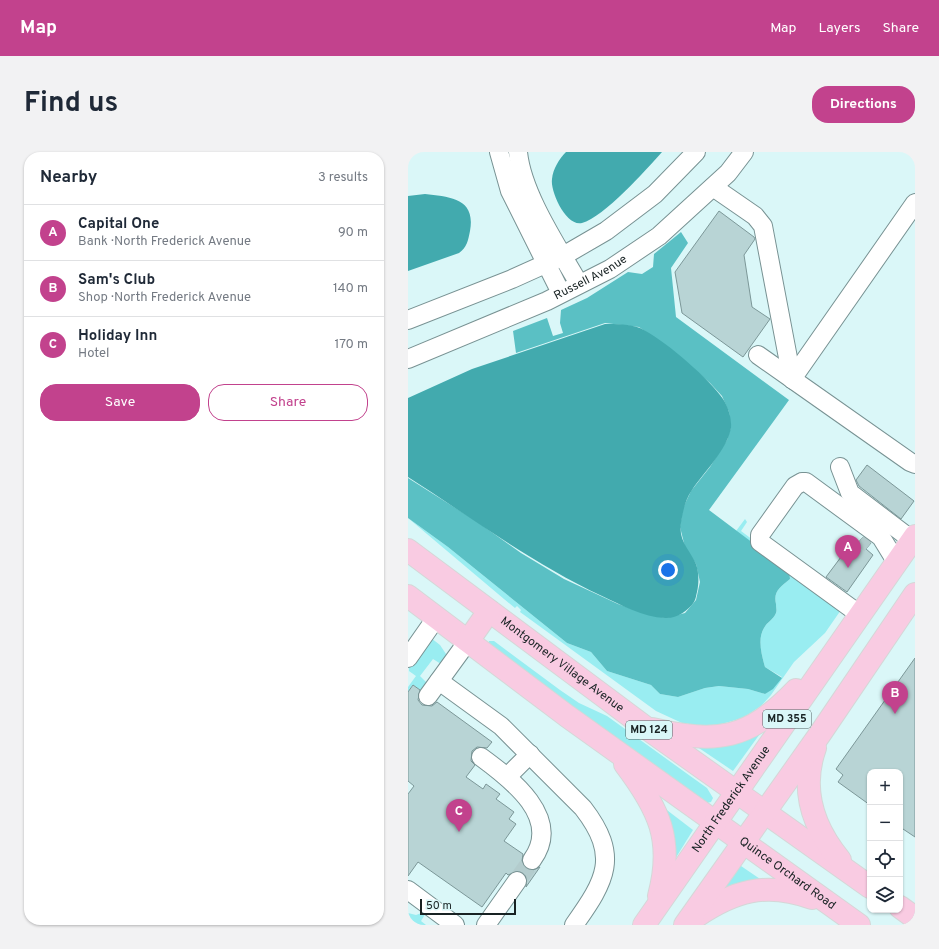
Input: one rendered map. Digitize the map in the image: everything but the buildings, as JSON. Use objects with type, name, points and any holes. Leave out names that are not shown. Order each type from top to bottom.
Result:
[{"type":"main road","name":"North Frederick Avenue","points":[[644,925],[859,614],[914,538]]},
{"type":"main road","name":"Montgomery Village Avenue","points":[[408,550],[736,793]]},
{"type":"main road","name":"MD 124","points":[[408,596],[614,750],[716,822]]},
{"type":"main road","name":"MD 355","points":[[686,924],[820,734],[913,598]]},
{"type":"main road","points":[[468,641],[489,611]]},
{"type":"main road","points":[[645,727],[708,738],[729,736],[746,730],[768,716],[795,692],[847,632]]},
{"type":"main road","points":[[820,734],[808,774],[808,792],[811,808],[816,823],[829,847],[851,874]]},
{"type":"main road","points":[[614,750],[650,802],[664,836],[666,860],[664,877],[656,907]]},
{"type":"main road","name":"MD 124","points":[[736,793],[867,885]]},
{"type":"main road","name":"Quince Orchard Road","points":[[716,822],[859,925]]},
{"type":"main road","points":[[686,924],[706,910],[732,896],[755,890],[774,888],[794,892],[829,904]]},
{"type":"main road","points":[[903,910],[915,918]]},
{"type":"street","points":[[499,152],[510,191],[561,293]]},
{"type":"street","points":[[518,152],[524,181],[579,284]]},
{"type":"street","points":[[408,320],[547,265],[606,231],[655,194],[696,152]]},
{"type":"street","name":"Russell Avenue","points":[[408,359],[561,293],[610,268],[659,236],[728,173],[744,152]]},
{"type":"street","points":[[713,187],[755,216],[763,226],[794,380]]},
{"type":"street","points":[[794,380],[915,203]]},
{"type":"street","points":[[758,355],[910,462],[915,464]]},
{"type":"street","points":[[840,466],[850,492],[914,538]]},
{"type":"street","points":[[859,614],[760,542],[760,536],[798,483],[810,483],[881,537],[896,563]]},
{"type":"street","points":[[823,494],[848,527],[896,563]]},
{"type":"street","points":[[408,658],[436,618]]},
{"type":"street","points":[[428,696],[468,641]]},
{"type":"street","points":[[439,681],[501,726],[590,817],[600,835],[604,850],[605,867],[601,883],[594,898],[574,925]]},
{"type":"street","points":[[508,776],[530,754]]},
{"type":"street","points":[[481,757],[508,776],[526,794],[538,819],[540,837],[539,846],[532,860]]},
{"type":"street","points":[[486,925],[517,881]]},
{"type":"street","points":[[408,890],[455,925]]},
{"type":"shaded area","points":[[566,152],[662,152],[613,203],[591,219],[582,223],[576,223],[570,220],[560,207],[552,184],[555,168]]},
{"type":"shaded area","points":[[425,194],[452,198],[465,206],[469,212],[471,220],[468,241],[459,253],[408,271],[408,196]]},
{"type":"shaded area","points":[[681,232],[688,243],[671,268],[676,317],[789,400],[709,510],[789,570],[790,579],[780,587],[776,593],[776,613],[765,626],[760,642],[765,667],[782,678],[773,689],[765,694],[748,689],[719,686],[705,688],[678,697],[660,694],[651,685],[607,671],[591,652],[567,643],[448,547],[408,518],[408,478],[476,521],[521,553],[564,579],[618,604],[643,613],[666,618],[685,613],[696,600],[700,582],[696,564],[685,547],[680,527],[683,508],[691,491],[710,467],[727,440],[731,427],[729,412],[722,396],[710,383],[673,351],[639,327],[605,323],[516,353],[513,331],[547,318],[553,336],[563,333],[560,323],[561,310],[587,298],[628,272],[642,274],[653,267],[654,254]]},
{"type":"shaded area","points":[[605,324],[623,324],[640,328],[671,348],[704,378],[723,398],[730,415],[731,428],[729,436],[720,453],[692,490],[685,506],[681,523],[681,535],[685,545],[694,559],[698,574],[698,585],[695,600],[681,614],[669,618],[657,617],[632,610],[576,583],[503,540],[408,477],[408,398],[472,369]]},
{"type":"shaded area","points":[[408,518],[448,547],[567,643],[591,652],[607,671],[651,685],[660,694],[678,697],[705,688],[719,686],[748,689],[765,694],[782,677],[765,667],[760,642],[765,626],[776,613],[776,593],[780,587],[790,579],[789,570],[736,531],[745,519],[747,522],[741,531],[843,607],[825,633],[794,662],[771,695],[761,706],[743,718],[711,727],[682,723],[656,711],[520,612],[521,610],[517,606],[515,608]]},
{"type":"shaded area","points":[[431,638],[440,645],[448,657],[441,664],[433,659],[420,676],[428,684],[423,692],[413,685],[408,692],[408,687],[416,676],[409,671],[409,668]]},
{"type":"shaded area","points":[[489,641],[494,641],[579,703],[607,716],[707,788],[713,798],[711,802],[707,803],[537,682],[488,644]]},
{"type":"shaded area","points":[[762,731],[733,771],[693,744]]},
{"type":"shaded area","points":[[659,804],[693,830],[672,864]]},
{"type":"shaded area","points":[[741,866],[763,881],[723,891],[739,867]]},
{"type":"shaded area","points":[[424,912],[426,913],[421,921],[426,925],[408,925],[408,913],[416,915]]},
{"type":"tunnel","points":[[862,538],[870,544]]},
{"type":"tunnel","points":[[517,881],[532,860]]},
{"type":"place","name":"Capital One","points":[[848,568]]},
{"type":"place","name":"Sam's Club","points":[[895,714]]},
{"type":"place","name":"Holiday Inn","points":[[459,832]]}]
